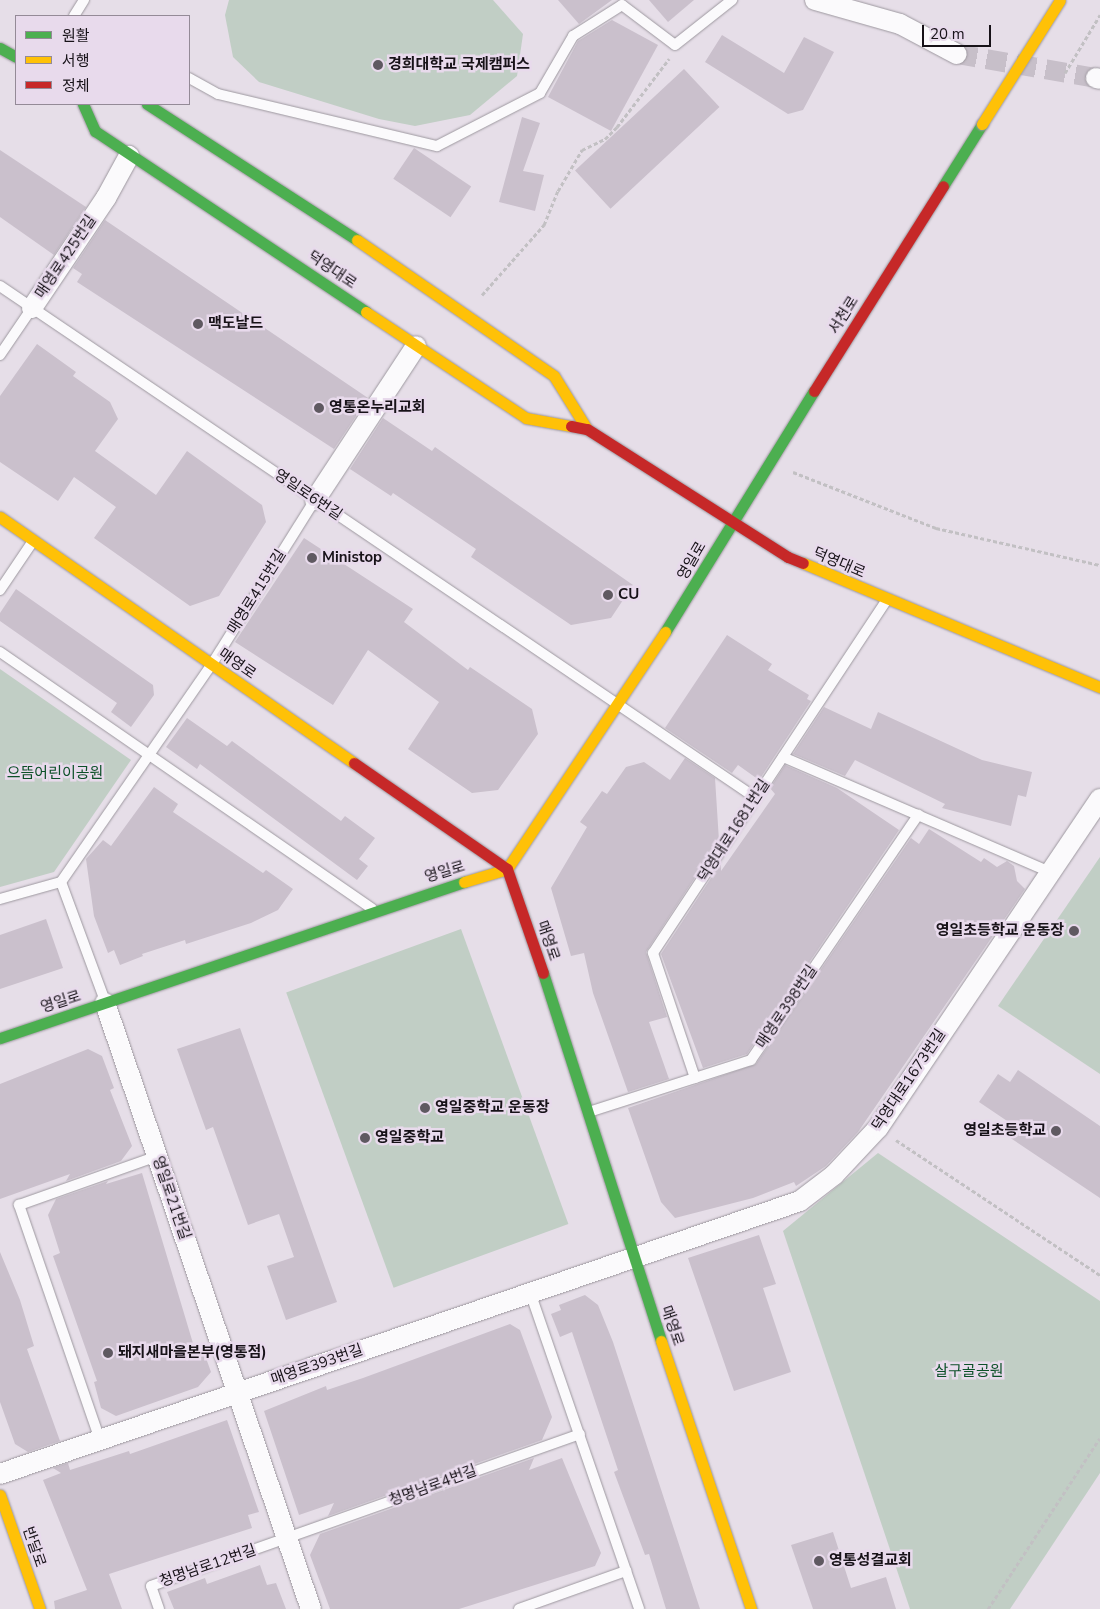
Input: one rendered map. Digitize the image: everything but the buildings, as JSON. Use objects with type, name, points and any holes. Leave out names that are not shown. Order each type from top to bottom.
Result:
[{"type":"street","points":[[814,0],[900,24],[958,54]]},
{"type":"street","name":"서천로","points":[[732,522],[1060,0]]},
{"type":"street","points":[[0,48],[15,56]]},
{"type":"street","name":"덕영대로","points":[[82,105],[95,131],[129,156],[526,418],[587,429],[788,557],[1100,687]]},
{"type":"street","name":"덕영대로","points":[[149,105],[325,218],[554,376],[587,429]]},
{"type":"street","name":"매영로425번길","points":[[32,308],[106,198],[129,156]]},
{"type":"street","name":"매영로415번길","points":[[315,500],[416,346]]},
{"type":"street","name":"매영로","points":[[0,518],[507,869],[590,1112],[633,1256],[751,1609]]},
{"type":"street","name":"영일로","points":[[0,1038],[377,913],[431,892],[507,869],[690,594],[732,522]]},
{"type":"street","name":"덕영대로1673번길","points":[[633,1256],[800,1201],[834,1175],[878,1128],[1100,799]]},
{"type":"street","name":"영일로21번길","points":[[105,1003],[237,1393]]},
{"type":"street","name":"매영로393번길","points":[[0,1474],[633,1256]]},
{"type":"street","points":[[237,1393],[311,1609]]},
{"type":"street","name":"반달로","points":[[0,1495],[40,1609]]},
{"type":"lane","points":[[76,15],[84,0]]},
{"type":"lane","points":[[190,79],[218,94],[437,146],[540,93],[573,36],[620,2],[675,45],[732,0]]},
{"type":"lane","name":"영일로6번길","points":[[0,286],[756,798]]},
{"type":"lane","name":"매영로425번길","points":[[0,355],[32,308]]},
{"type":"lane","name":"매영로415번길","points":[[61,882],[212,664],[315,500]]},
{"type":"lane","points":[[0,590],[33,540]]},
{"type":"lane","name":"덕영대로1681번길","points":[[695,1078],[653,953],[888,599]]},
{"type":"lane","points":[[0,652],[377,913]]},
{"type":"lane","points":[[783,757],[1050,872]]},
{"type":"lane","name":"매영로398번길","points":[[590,1112],[751,1060],[918,815]]},
{"type":"lane","points":[[0,899],[61,882],[105,1003]]},
{"type":"lane","points":[[100,1440],[19,1205],[157,1156]]},
{"type":"lane","points":[[530,1292],[639,1609]]},
{"type":"lane","name":"청명남로4번길","points":[[287,1538],[580,1434]]},
{"type":"lane","name":"청명남로12번길","points":[[159,1609],[151,1586],[287,1538]]},
{"type":"lane","points":[[519,1609],[626,1571]]},
{"type":"path","points":[[1066,73],[1100,15]]},
{"type":"path","points":[[465,314],[544,225],[558,191],[582,150],[605,139],[617,128],[668,62]]},
{"type":"path","points":[[769,463],[936,528],[1100,565]]},
{"type":"path","points":[[878,1128],[1100,1275]]},
{"type":"path","points":[[988,1609],[1100,1438]]},
{"type":"green space","name":"경희대학교 국제캠퍼스","points":[[229,0],[493,0],[523,34],[517,76],[470,115],[415,126],[379,119],[259,82],[233,57],[225,15]]},
{"type":"green space","name":"으뜸어린이공원","points":[[0,669],[131,760],[54,872],[0,887]]},
{"type":"green space","name":"영일초등학교 운동장","points":[[1100,857],[1100,1074],[998,1006]]},
{"type":"green space","name":"영일중학교 운동장","points":[[461,929],[568,1224],[394,1288],[286,993]]},
{"type":"green space","name":"살구골공원","points":[[878,1153],[1100,1301],[1100,1473],[1010,1609],[910,1609],[783,1231]]},
{"type":"tunnel","points":[[957,54],[1096,78]]},
{"type":"traffic: fast","points":[[0,48],[15,56]]},
{"type":"traffic: fast","points":[[83,105],[95,131],[366,312]]},
{"type":"traffic: fast","points":[[149,105],[357,240]]},
{"type":"traffic: fast","points":[[943,186],[982,124]]},
{"type":"traffic: fast","points":[[665,632],[814,391]]},
{"type":"traffic: fast","points":[[0,1038],[464,882]]},
{"type":"traffic: fast","points":[[543,973],[661,1341]]},
{"type":"traffic: slow","points":[[982,124],[1060,0]]},
{"type":"traffic: slow","points":[[357,240],[554,376],[587,429]]},
{"type":"traffic: slow","points":[[366,312],[526,418],[571,426]]},
{"type":"traffic: slow","points":[[0,517],[354,763]]},
{"type":"traffic: slow","points":[[803,563],[1100,687]]},
{"type":"traffic: slow","points":[[464,882],[507,869],[665,632]]},
{"type":"traffic: slow","points":[[661,1341],[751,1609]]},
{"type":"traffic: slow","points":[[0,1495],[40,1609]]},
{"type":"traffic: jam","points":[[814,391],[943,186]]},
{"type":"traffic: jam","points":[[571,426],[587,429],[788,557],[803,563]]},
{"type":"traffic: jam","points":[[354,763],[507,869],[543,973]]},
{"type":"place","name":"경희대학교 국제캠퍼스","points":[[378,65]]},
{"type":"place","name":"맥도날드","points":[[198,324]]},
{"type":"place","name":"영통온누리교회","points":[[319,408]]},
{"type":"place","name":"Ministop","points":[[312,558]]},
{"type":"place","name":"CU","points":[[608,595]]},
{"type":"place","name":"영일초등학교 운동장","points":[[1074,931]]},
{"type":"place","name":"영일중학교 운동장","points":[[425,1108]]},
{"type":"place","name":"영일초등학교","points":[[1056,1131]]},
{"type":"place","name":"영일중학교","points":[[365,1138]]},
{"type":"place","name":"돼지새마을본부(영통점)","points":[[108,1353]]},
{"type":"place","name":"영통성결교회","points":[[819,1561]]}]
